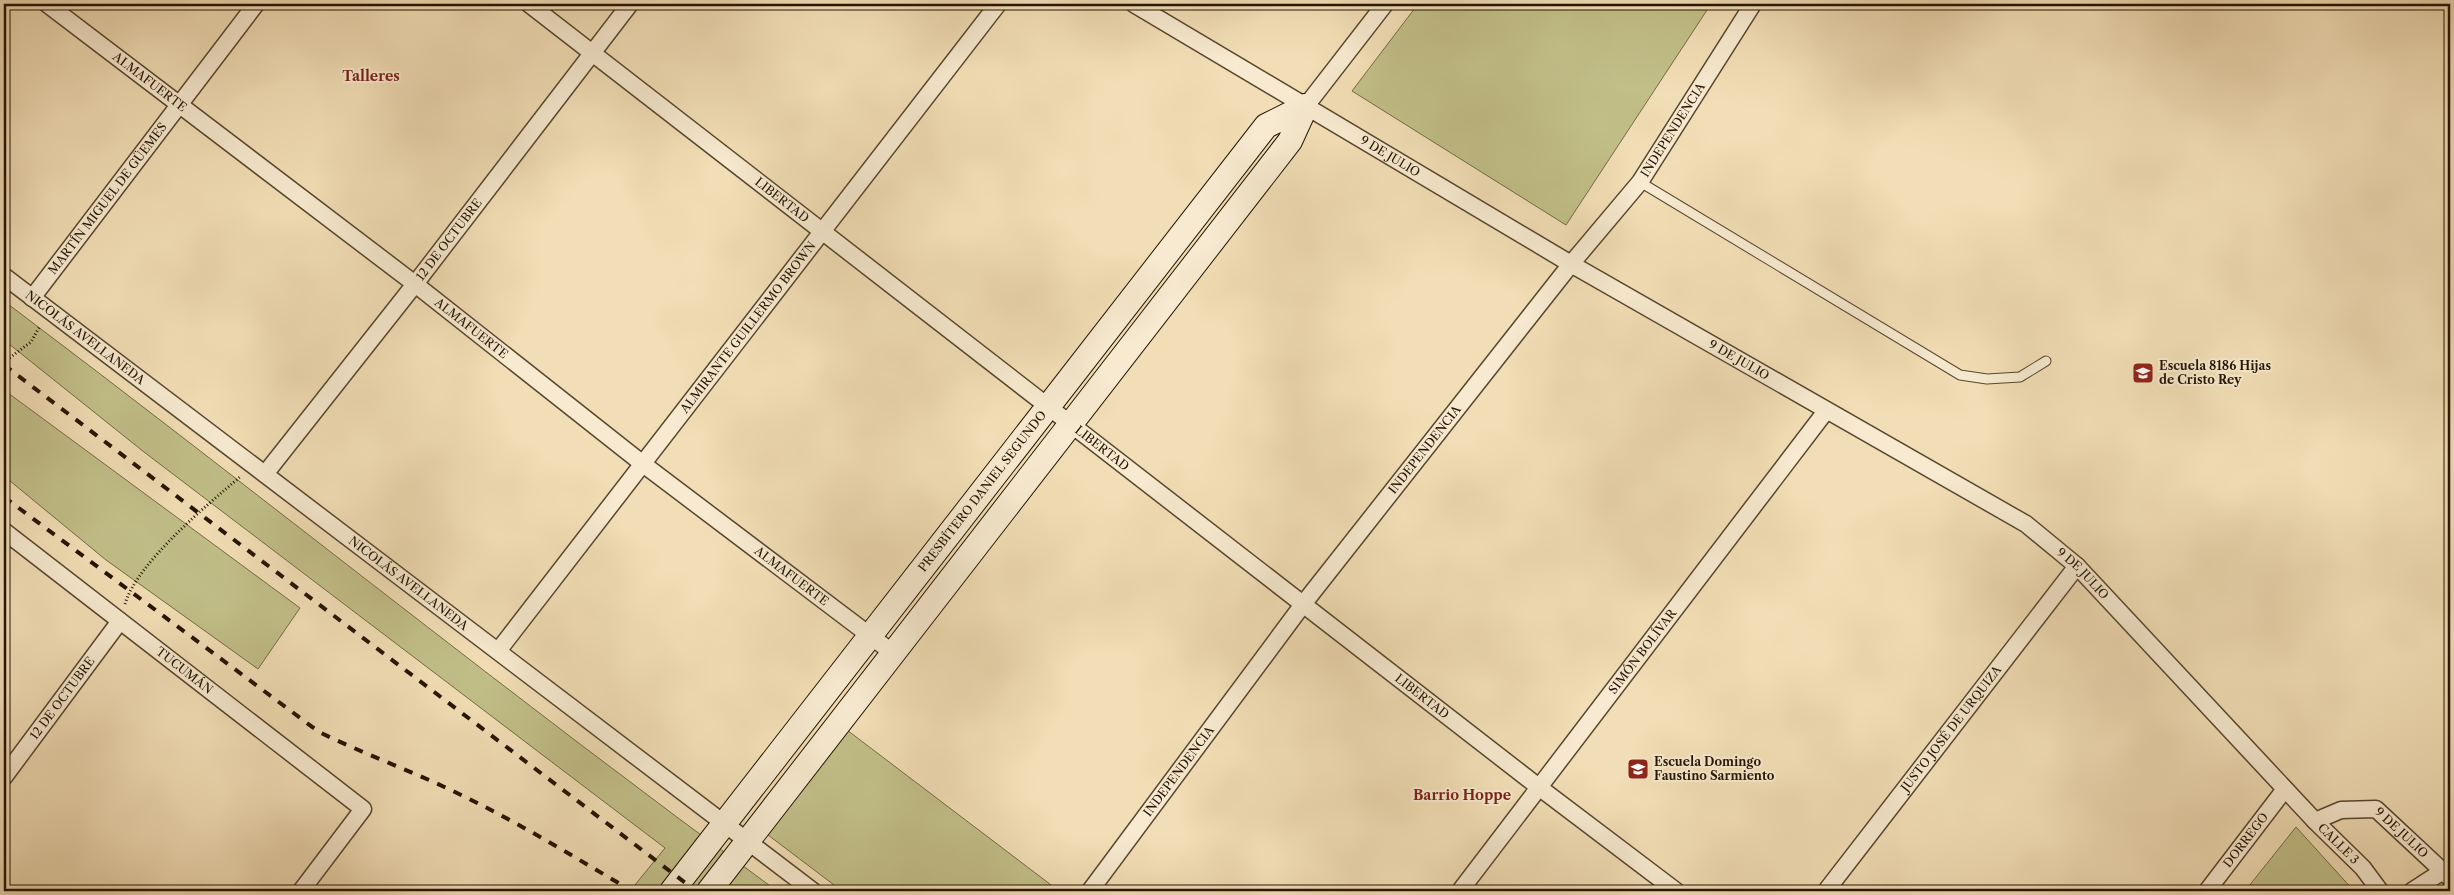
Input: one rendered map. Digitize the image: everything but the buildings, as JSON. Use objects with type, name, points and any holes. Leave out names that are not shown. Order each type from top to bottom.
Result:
[{"type":"main road","name":"PRESBÍTERO DANIEL SEGUNDO","points":[[672,891],[1266,126],[1306,106]]},
{"type":"main road","name":"PRESBÍTERO DANIEL SEGUNDO","points":[[709,891],[1290,141],[1306,106]]},
{"type":"street","name":"ALMAFUERTE","points":[[48,4],[415,284],[643,464],[893,653]]},
{"type":"street","name":"MARTÍN MIGUEL DE GÜEMES","points":[[32,298],[256,4]]},
{"type":"street","name":"LIBERTAD","points":[[529,4],[1304,603],[1540,788],[1676,891]]},
{"type":"street","name":"12 DE OCTUBRE","points":[[259,470],[415,284],[630,4]]},
{"type":"street","name":"ALMIRANTE GUILLERMO BROWN","points":[[498,651],[998,4]]},
{"type":"street","name":"9 DE JULIO","points":[[1134,4],[1571,264],[2026,524],[2077,566],[2315,821],[2341,810],[2376,809],[2447,875]]},
{"type":"street","name":"PRESBÍTERO DANIEL SEGUNDO","points":[[1306,106],[1385,4]]},
{"type":"street","name":"INDEPENDENCIA","points":[[1090,891],[1304,603],[1571,264],[1640,182],[1753,4]]},
{"type":"street","name":"NICOLÁS AVELLANEDA","points":[[4,276],[813,891]]},
{"type":"street","name":"SIMÓN BOLÍVAR","points":[[1460,891],[1826,411]]},
{"type":"street","name":"TUCUMÁN","points":[[4,531],[363,809],[301,891]]},
{"type":"street","name":"JUSTO JOSÉ DE URQUIZA","points":[[1826,891],[2077,566]]},
{"type":"street","name":"12 DE OCTUBRE","points":[[4,777],[120,621]]},
{"type":"street","name":"DORREGO","points":[[2207,891],[2286,789]]},
{"type":"street","name":"CALLE 3","points":[[2315,821],[2363,868],[2380,891]]},
{"type":"street","points":[[2412,891],[2447,875]]},
{"type":"lane","points":[[1640,182],[1960,375],[1987,379],[2020,378],[2046,361]]},
{"type":"path","points":[[4,362],[31,342],[48,310]]},
{"type":"path","points":[[120,621],[129,590],[137,579],[198,513],[259,470]]},
{"type":"shaded area","points":[[1418,4],[1711,4],[1566,225],[1352,91]]},
{"type":"shaded area","points":[[4,301],[582,746],[777,891],[630,891],[665,848],[144,452],[4,340]]},
{"type":"shaded area","points":[[4,390],[300,608],[258,669],[106,560],[4,476]]},
{"type":"shaded area","points":[[847,730],[1059,891],[842,891],[768,835]]},
{"type":"shaded area","points":[[2296,827],[2354,891],[2245,891]]},
{"type":"railway","points":[[4,365],[696,891]]},
{"type":"railway","points":[[4,497],[319,732],[480,804],[546,840],[632,891]]},
{"type":"place","name":"Escuela 8186 Hijas de Cristo Rey","points":[[2143,373]]},
{"type":"place","name":"Escuela Domingo Faustino Sarmiento","points":[[1638,769]]},
{"type":"district","name":"Talleres","points":[[371,76]]},
{"type":"district","name":"Barrio Hoppe","points":[[1462,795]]}]
